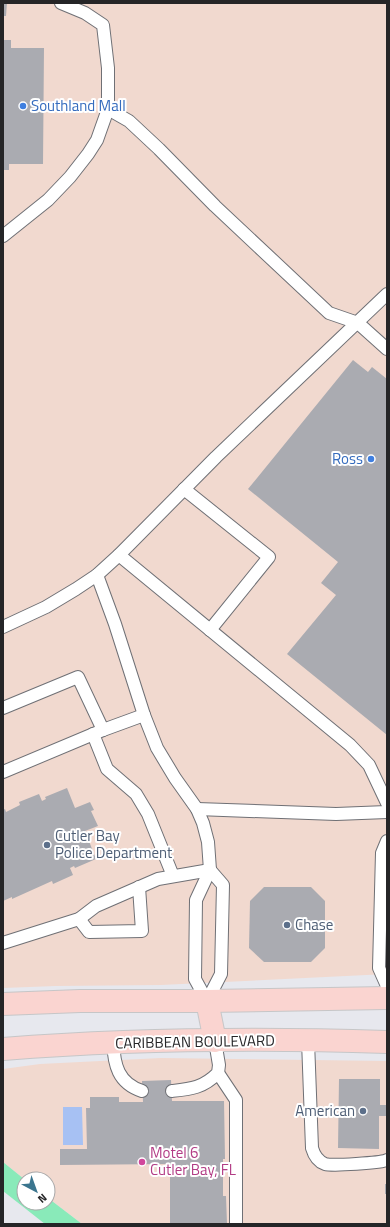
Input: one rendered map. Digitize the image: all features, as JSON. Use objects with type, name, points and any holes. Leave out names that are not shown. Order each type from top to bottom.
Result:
[{"type":"main road","points":[[3,1004],[87,1001],[387,998]]},
{"type":"main road","points":[[207,1001],[215,1041]]},
{"type":"main road","name":"CARIBBEAN BOULEVARD","points":[[3,1049],[113,1042],[387,1042]]},
{"type":"lane","points":[[3,236],[48,200],[70,177],[97,140],[108,109],[108,68],[103,25],[85,13],[61,3]]},
{"type":"lane","points":[[108,109],[129,121],[159,148],[215,206],[329,312],[358,323],[387,349]]},
{"type":"lane","points":[[3,627],[46,607],[97,575],[119,555],[216,457],[387,294]]},
{"type":"lane","points":[[184,489],[269,557],[210,630]]},
{"type":"lane","points":[[119,555],[360,754],[369,765],[387,802]]},
{"type":"lane","points":[[97,575],[115,624],[144,715],[157,748],[164,761],[197,809],[203,823],[208,842],[210,870],[196,900],[195,979],[207,1001]]},
{"type":"lane","points":[[3,708],[78,677],[98,732],[107,769],[136,794],[148,814],[172,876]]},
{"type":"lane","points":[[3,772],[98,732],[144,715]]},
{"type":"lane","points":[[197,809],[336,814],[387,812]]},
{"type":"lane","points":[[387,841],[382,853],[379,968],[387,986]]},
{"type":"lane","points":[[3,943],[79,919],[96,906],[158,879],[210,870]]},
{"type":"lane","points":[[207,1001],[221,974],[223,885],[210,870]]},
{"type":"lane","points":[[79,919],[89,932],[142,931],[139,887]]},
{"type":"lane","points":[[172,1092],[206,1084],[218,1073],[219,1065],[215,1041]]},
{"type":"lane","points":[[308,1041],[312,1148],[314,1155],[326,1164],[377,1163],[387,1160]]},
{"type":"lane","points":[[113,1042],[113,1057],[116,1069],[125,1081],[136,1089],[142,1091]]},
{"type":"lane","points":[[218,1073],[236,1100],[236,1224]]},
{"type":"shaded area","points":[[3,3],[387,3],[387,974],[161,985],[3,988]]},
{"type":"shaded area","points":[[161,1058],[387,1061],[387,1224],[82,1224],[56,1204],[56,1171],[16,1171],[16,1173],[3,1162],[3,1069],[40,1064]]},
{"type":"green space","points":[[3,1162],[16,1173],[16,1201],[3,1191]]},
{"type":"green space","points":[[56,1204],[82,1224],[45,1224],[28,1211],[56,1211]]},
{"type":"water","points":[[63,1107],[82,1107],[83,1145],[63,1145]]},
{"type":"building","points":[[3,3],[7,3],[6,16],[3,16]]},
{"type":"building","name":"Southland Mall","points":[[3,40],[11,40],[11,48],[44,48],[43,164],[9,164],[9,170],[3,170]]},
{"type":"building","points":[[353,360],[368,372],[372,367],[387,379],[387,735],[287,654],[336,595],[321,583],[338,562],[248,489]]},
{"type":"building","name":"Cutler Bay Police Department","points":[[67,788],[75,808],[90,802],[94,810],[91,811],[98,826],[85,831],[96,859],[75,868],[74,866],[70,868],[73,875],[53,884],[52,881],[12,899],[12,897],[3,901],[3,810],[5,809],[6,812],[20,805],[19,802],[39,794],[42,801],[46,799],[45,797]]},
{"type":"building","name":"Chase","points":[[264,887],[311,887],[325,901],[325,948],[311,962],[264,962],[249,948],[250,901]]},
{"type":"building","name":"American","points":[[339,1079],[380,1079],[380,1105],[387,1105],[387,1116],[379,1116],[379,1149],[338,1148]]},
{"type":"building","name":"Motel 6 Cutler Bay, FL","points":[[171,1080],[172,1101],[224,1101],[225,1159],[223,1159],[223,1196],[226,1196],[227,1224],[170,1224],[170,1164],[60,1165],[60,1149],[87,1149],[86,1108],[90,1108],[90,1097],[119,1097],[119,1102],[143,1102],[142,1081]]},
{"type":"building","points":[[385,1184],[387,1184],[387,1194],[385,1194]]},
{"type":"place","name":"Southland Mall","points":[[23,106]]},
{"type":"place","name":"Ross","points":[[371,459]]},
{"type":"place","name":"Cutler Bay Police Department","points":[[47,845]]},
{"type":"place","name":"Chase","points":[[287,925]]},
{"type":"place","name":"American","points":[[363,1111]]},
{"type":"place","name":"Motel 6 Cutler Bay, FL","points":[[142,1162]]}]
